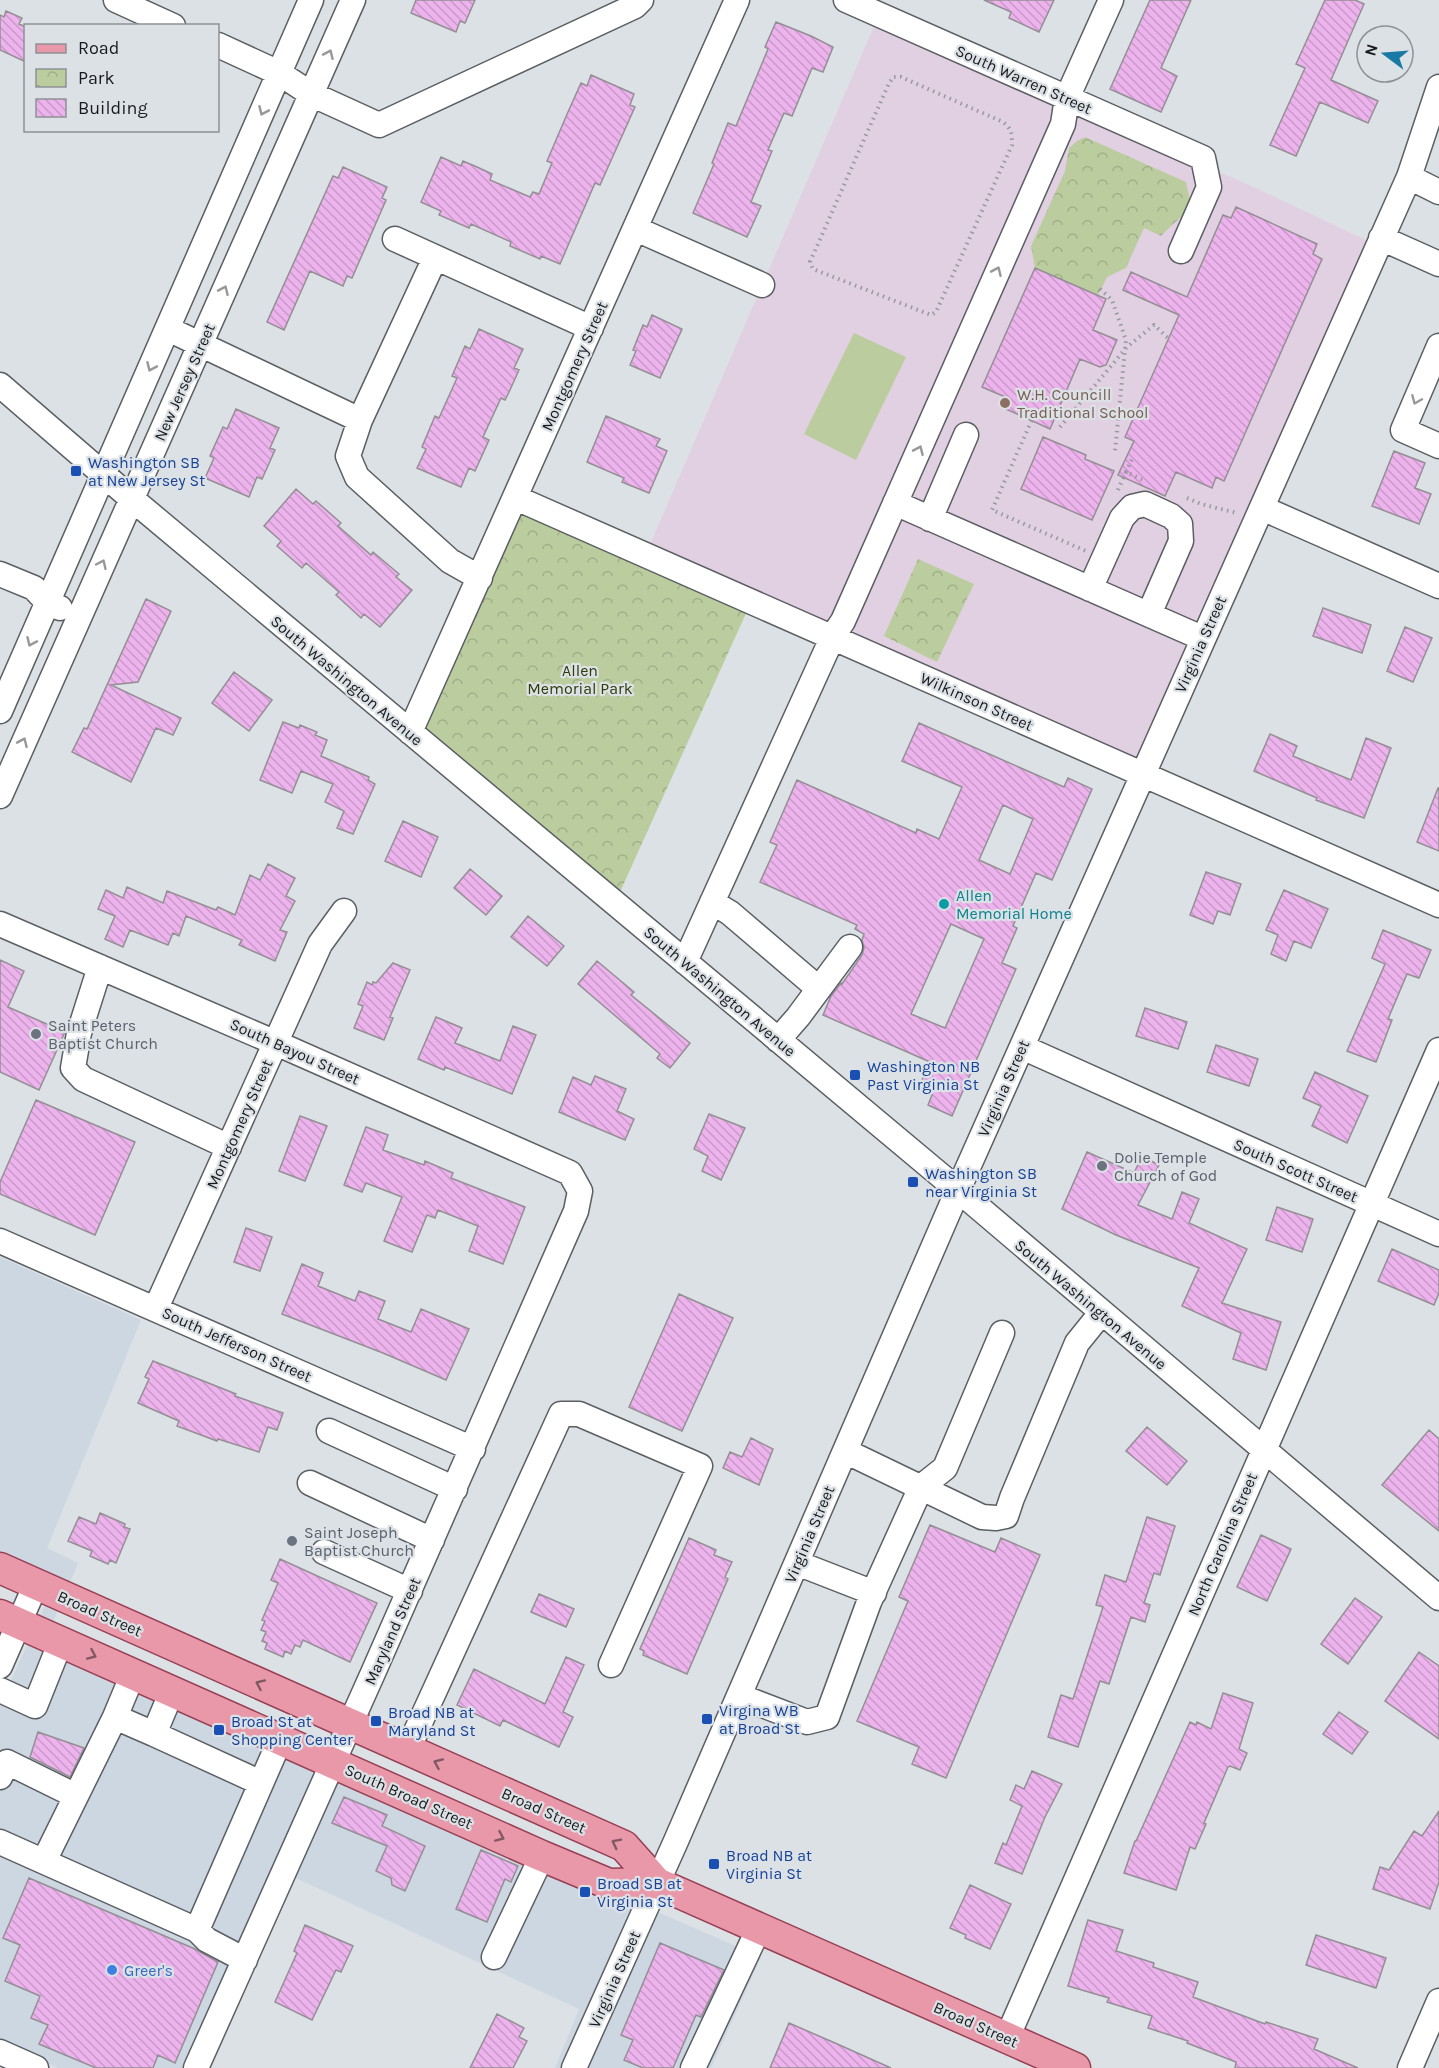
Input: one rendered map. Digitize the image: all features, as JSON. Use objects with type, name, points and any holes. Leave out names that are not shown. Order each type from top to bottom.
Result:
[{"type":"main road","name":"Broad Street","points":[[0,1568],[624,1846],[657,1883],[1075,2068]]},
{"type":"main road","name":"South Broad Street","points":[[9,1619],[609,1884],[657,1883]]},
{"type":"street","points":[[116,0],[169,24]]},
{"type":"street","points":[[0,711],[311,0]]},
{"type":"street","name":"New Jersey Street","points":[[0,796],[352,0]]},
{"type":"street","points":[[219,45],[279,73],[311,94],[379,125],[635,6],[641,0]]},
{"type":"street","name":"Montgomery Street","points":[[410,732],[737,0]]},
{"type":"street","name":"South Warren Street","points":[[846,0],[1203,158],[1209,187],[1181,251]]},
{"type":"street","points":[[685,962],[833,636],[843,621],[1063,124],[1067,98],[1111,0]]},
{"type":"street","name":"Virginia Street","points":[[574,2068],[1202,638],[1252,512],[1409,177],[1439,87]]},
{"type":"street","name":"Virginia Street","points":[[1409,177],[1439,133]]},
{"type":"street","points":[[1409,177],[1439,192]]},
{"type":"street","points":[[636,229],[762,285]]},
{"type":"street","points":[[1381,238],[1439,264]]},
{"type":"street","points":[[395,239],[591,328]]},
{"type":"street","points":[[435,258],[360,420],[348,456],[357,477],[450,561],[480,578]]},
{"type":"street","points":[[168,329],[360,420]]},
{"type":"street","points":[[1436,438],[1403,430],[1439,346]]},
{"type":"street","name":"South Washington Avenue","points":[[0,385],[103,475],[958,1190],[1439,1598]]},
{"type":"street","points":[[930,519],[966,435]]},
{"type":"street","name":"Wilkinson Street","points":[[516,498],[1439,904]]},
{"type":"street","points":[[895,503],[1202,638]]},
{"type":"street","points":[[1090,589],[1122,518],[1132,507],[1145,504],[1171,516],[1180,524],[1181,541],[1149,614]]},
{"type":"street","points":[[1252,512],[1439,586]]},
{"type":"street","points":[[0,574],[34,588],[48,603],[78,616]]},
{"type":"street","points":[[712,902],[730,913],[819,989]]},
{"type":"street","name":"Montgomery Street","points":[[156,1308],[320,944],[344,911]]},
{"type":"street","name":"South Bayou Street","points":[[0,924],[570,1173],[580,1191]]},
{"type":"street","points":[[778,1040],[850,948]]},
{"type":"street","points":[[100,967],[79,1033],[73,1068],[83,1079],[229,1147]]},
{"type":"street","name":"South Scott Street","points":[[1022,1047],[1439,1234]]},
{"type":"street","name":"North Carolina Street","points":[[1007,2038],[1439,1050]]},
{"type":"street","name":"Maryland Street","points":[[196,2068],[473,1449],[576,1211],[580,1191]]},
{"type":"street","name":"South Jefferson Street","points":[[0,1241],[473,1449]]},
{"type":"street","points":[[845,1451],[982,1517],[1006,1516],[1077,1343],[1102,1312]]},
{"type":"street","points":[[739,1696],[807,1722],[827,1718],[874,1593],[921,1487],[945,1468],[1002,1333]]},
{"type":"street","points":[[408,1749],[561,1414],[579,1414],[700,1466],[611,1665]]},
{"type":"street","points":[[329,1431],[455,1489]]},
{"type":"street","points":[[310,1483],[432,1540]]},
{"type":"street","points":[[324,1552],[410,1592]]},
{"type":"street","points":[[797,1563],[874,1593]]},
{"type":"street","points":[[0,1666],[9,1619],[36,1584]]},
{"type":"street","points":[[0,1690],[34,1706],[61,1641]]},
{"type":"street","points":[[44,1861],[115,1717],[133,1674]]},
{"type":"street","points":[[154,1734],[172,1691]]},
{"type":"street","points":[[115,1717],[261,1783]]},
{"type":"street","points":[[197,1930],[280,1740]]},
{"type":"street","points":[[0,1777],[7,1762],[76,1796]]},
{"type":"street","points":[[0,1842],[197,1930],[207,1940],[245,1960]]},
{"type":"street","points":[[494,1957],[542,1856]]},
{"type":"street","points":[[693,2068],[759,1928]]},
{"type":"street","points":[[1410,2068],[1439,2001]]},
{"type":"street","points":[[0,2052],[36,2068]]},
{"type":"path","points":[[894,77],[901,77],[1010,127],[1012,145],[936,312],[931,315],[833,277],[813,269],[810,262],[812,254],[889,83],[894,77]]},
{"type":"path","points":[[1100,289],[1112,300],[1126,340],[1115,451]]},
{"type":"path","points":[[1060,427],[1126,347],[1154,325],[1169,339]]},
{"type":"path","points":[[1034,415],[992,510],[1090,553]]},
{"type":"path","points":[[1117,492],[1132,459]]},
{"type":"path","points":[[1126,472],[1143,480]]},
{"type":"path","points":[[1179,495],[1201,504],[1252,512]]},
{"type":"shaded area","name":"W.H. Councill Traditional School","points":[[875,24],[1247,184],[1372,243],[1129,778],[642,563]]},
{"type":"shaded area","points":[[0,1257],[141,1320],[47,1548],[78,1563],[43,1645],[761,1957],[711,2068],[555,2068],[579,2009],[272,1867],[184,2068],[58,2068],[0,2041],[0,1705],[57,1579],[0,1554]]},
{"type":"green space","points":[[1085,137],[1186,182],[1191,205],[1161,236],[1144,228],[1126,268],[1107,277],[1098,295],[1035,268],[1031,246],[1065,171],[1069,148]]},
{"type":"green space","points":[[854,333],[906,357],[856,460],[804,434]]},
{"type":"green space","name":"Allen Memorial Park","points":[[520,510],[748,609],[620,892],[424,728]]},
{"type":"green space","points":[[918,559],[974,584],[937,662],[884,636]]},
{"type":"building","points":[[416,0],[475,0],[465,23],[460,21],[456,32],[411,13]]},
{"type":"building","points":[[984,0],[1054,0],[1039,32],[1009,18],[1011,12]]},
{"type":"building","points":[[1150,0],[1191,0],[1161,68],[1177,76],[1161,112],[1110,89]]},
{"type":"building","points":[[1325,0],[1355,0],[1364,4],[1331,80],[1378,101],[1368,123],[1320,102],[1296,156],[1270,145],[1305,68],[1296,64]]},
{"type":"building","points":[[6,11],[22,18],[19,24],[24,26],[24,61],[0,50],[0,15],[4,17]]},
{"type":"building","points":[[776,22],[833,47],[823,72],[812,68],[792,116],[784,113],[768,150],[772,151],[751,202],[761,206],[747,237],[693,213],[714,164],[712,163],[728,123],[736,126],[768,49],[765,47]]},
{"type":"building","points":[[591,75],[634,94],[630,105],[635,107],[600,185],[595,183],[560,264],[541,256],[540,259],[510,246],[511,242],[471,224],[469,228],[439,215],[441,211],[421,202],[441,157],[461,166],[463,161],[477,167],[492,174],[490,180],[530,197],[533,192],[539,194],[552,163],[547,161],[568,112],[581,83],[587,86]]},
{"type":"building","points":[[343,167],[387,187],[382,198],[386,200],[352,278],[347,276],[343,286],[310,271],[284,330],[267,322],[333,176],[338,178]]},
{"type":"building","points":[[1236,207],[1317,244],[1313,254],[1322,259],[1224,481],[1216,477],[1212,488],[1176,472],[1165,496],[1118,475],[1134,441],[1125,437],[1179,315],[1123,290],[1131,272],[1187,297],[1223,215],[1231,218]]},
{"type":"building","points":[[1035,268],[1106,299],[1093,330],[1117,340],[1106,365],[1100,367],[1080,359],[1050,429],[1006,409],[1010,399],[982,387]]},
{"type":"building","points":[[652,315],[682,329],[660,378],[630,365],[643,325],[647,327]]},
{"type":"building","points":[[479,329],[523,349],[514,368],[519,370],[505,400],[501,398],[483,437],[489,440],[475,471],[469,468],[461,487],[417,468],[426,449],[422,447],[435,416],[439,418],[457,378],[452,376],[465,346],[470,349]]},
{"type":"building","points":[[236,409],[279,428],[270,448],[275,450],[262,479],[257,477],[249,497],[205,478],[214,458],[210,456],[223,427],[227,429]]},
{"type":"building","points":[[606,416],[660,439],[656,446],[667,451],[649,493],[622,482],[624,478],[587,462]]},
{"type":"building","points":[[1043,437],[1086,455],[1085,459],[1114,471],[1092,520],[1021,489]]},
{"type":"building","points":[[1394,451],[1425,463],[1415,488],[1431,494],[1419,524],[1372,506]]},
{"type":"building","points":[[296,489],[313,504],[316,501],[341,523],[338,526],[371,555],[373,552],[399,574],[396,577],[412,590],[380,627],[364,614],[361,618],[336,595],[339,592],[306,563],[302,568],[277,546],[281,541],[264,526]]},
{"type":"building","points":[[146,599],[171,611],[138,682],[111,685],[181,718],[173,735],[156,728],[131,782],[72,752],[84,728],[87,729]]},
{"type":"building","points":[[1323,608],[1371,625],[1362,653],[1313,636]]},
{"type":"building","points":[[1405,627],[1432,638],[1413,682],[1387,671]]},
{"type":"building","points":[[234,672],[272,700],[249,731],[212,703]]},
{"type":"building","points":[[283,722],[299,728],[300,725],[317,732],[315,735],[327,740],[321,756],[369,777],[368,780],[375,784],[353,834],[337,828],[344,811],[325,802],[333,784],[301,771],[292,793],[260,780]]},
{"type":"building","name":"Allen Memorial Home","points":[[919,723],[1064,787],[1068,778],[1092,789],[1052,880],[1036,873],[1013,926],[1017,928],[1002,963],[1016,969],[952,1116],[928,1105],[932,1095],[918,1089],[930,1062],[823,1015],[831,996],[862,955],[864,934],[855,929],[857,925],[760,882],[777,845],[770,842],[797,780],[916,833],[917,829],[939,839],[962,787],[902,761]],"holes":[[[1003,805],[1033,819],[1010,874],[979,860]],[[951,924],[984,939],[945,1028],[911,1014]]]},
{"type":"building","points":[[1270,734],[1297,746],[1293,756],[1351,780],[1366,738],[1391,748],[1364,818],[1316,800],[1317,798],[1254,771]]},
{"type":"building","points":[[1439,788],[1439,851],[1417,842]]},
{"type":"building","points":[[403,821],[438,837],[421,877],[385,861]]},
{"type":"building","points":[[268,864],[295,878],[286,896],[295,901],[280,930],[287,932],[275,961],[239,945],[242,940],[186,916],[179,936],[173,933],[168,945],[130,930],[123,947],[105,939],[115,916],[98,909],[106,890],[123,898],[127,887],[163,903],[167,891],[216,910],[218,907],[235,915],[250,875],[260,880]]},
{"type":"building","points":[[470,869],[502,896],[486,915],[454,888]]},
{"type":"building","points":[[1206,872],[1241,884],[1230,915],[1218,911],[1213,924],[1190,915]]},
{"type":"building","points":[[1284,890],[1328,909],[1311,948],[1294,941],[1286,961],[1271,954],[1278,935],[1266,930]]},
{"type":"building","points":[[528,916],[564,946],[547,966],[511,937]]},
{"type":"building","points":[[1383,930],[1431,950],[1419,978],[1407,974],[1388,1019],[1392,1020],[1376,1062],[1347,1051],[1385,964],[1372,958]]},
{"type":"building","points":[[0,960],[24,971],[8,1007],[65,1032],[39,1090],[0,1072]]},
{"type":"building","points":[[597,961],[634,992],[631,995],[690,1043],[670,1068],[657,1058],[660,1054],[578,984]]},
{"type":"building","points":[[393,963],[410,970],[390,1017],[393,1018],[384,1040],[354,1028],[363,1006],[358,1004],[367,982],[372,985],[373,982],[376,983]]},
{"type":"building","points":[[1145,1008],[1187,1022],[1178,1049],[1136,1036]]},
{"type":"building","points":[[436,1017],[462,1028],[455,1043],[500,1061],[513,1026],[536,1035],[512,1094],[445,1067],[444,1070],[418,1059]]},
{"type":"building","points":[[1216,1045],[1258,1059],[1249,1086],[1207,1072]]},
{"type":"building","points":[[1315,1072],[1368,1096],[1347,1143],[1312,1126],[1321,1106],[1303,1098]]},
{"type":"building","points":[[595,1076],[626,1089],[617,1111],[634,1119],[625,1140],[559,1112],[573,1077],[591,1085]]},
{"type":"building","points":[[36,1100],[135,1142],[95,1235],[0,1194],[0,1182]]},
{"type":"building","points":[[709,1114],[745,1128],[721,1180],[702,1171],[708,1156],[694,1149]]},
{"type":"building","points":[[300,1116],[327,1126],[305,1181],[279,1171]]},
{"type":"building","points":[[366,1127],[388,1135],[383,1150],[424,1165],[425,1161],[453,1173],[451,1178],[525,1207],[503,1264],[469,1251],[478,1226],[438,1210],[435,1218],[427,1215],[412,1252],[384,1241],[402,1197],[366,1183],[362,1192],[344,1185]]},
{"type":"building","points":[[1087,1152],[1134,1173],[1142,1156],[1159,1165],[1138,1205],[1172,1219],[1182,1192],[1199,1199],[1189,1223],[1247,1249],[1222,1303],[1281,1322],[1266,1370],[1233,1359],[1241,1333],[1182,1306],[1199,1268],[1116,1235],[1062,1209]]},
{"type":"building","points":[[1277,1207],[1313,1219],[1302,1252],[1266,1240]]},
{"type":"building","points":[[246,1228],[272,1237],[260,1271],[234,1262]]},
{"type":"building","points":[[1392,1249],[1439,1270],[1439,1293],[1434,1305],[1378,1281]]},
{"type":"building","points":[[302,1264],[323,1273],[318,1286],[355,1301],[359,1291],[385,1301],[378,1319],[411,1332],[421,1309],[469,1329],[446,1380],[282,1314]]},
{"type":"building","points":[[679,1294],[733,1318],[682,1431],[629,1407]]},
{"type":"building","points":[[153,1361],[236,1394],[235,1396],[283,1413],[277,1430],[268,1427],[259,1452],[218,1439],[217,1441],[177,1426],[179,1421],[138,1403],[149,1379],[145,1377]]},
{"type":"building","points":[[1147,1427],[1187,1461],[1167,1485],[1126,1451]]},
{"type":"building","points":[[1429,1430],[1439,1439],[1439,1531],[1382,1485]]},
{"type":"building","points":[[751,1438],[773,1449],[759,1485],[723,1468],[730,1452],[742,1457]]},
{"type":"building","points":[[100,1513],[125,1524],[124,1527],[130,1529],[116,1563],[110,1560],[108,1564],[90,1556],[92,1551],[68,1541],[79,1517],[96,1524]]},
{"type":"building","points":[[1147,1517],[1175,1526],[1160,1575],[1154,1573],[1144,1603],[1150,1605],[1145,1622],[1131,1617],[1109,1684],[1100,1681],[1078,1747],[1048,1737],[1061,1695],[1073,1699],[1103,1607],[1096,1605],[1105,1575],[1126,1582]]},
{"type":"building","points":[[930,1525],[995,1552],[1001,1538],[1040,1555],[946,1778],[912,1764],[919,1747],[857,1721],[908,1601],[899,1597]]},
{"type":"building","points":[[1261,1535],[1291,1549],[1267,1601],[1237,1587]]},
{"type":"building","points":[[689,1538],[716,1550],[714,1555],[732,1562],[725,1577],[728,1579],[687,1674],[643,1655],[644,1651],[640,1649]]},
{"type":"building","points":[[280,1559],[377,1603],[350,1662],[303,1640],[300,1647],[295,1645],[291,1654],[285,1651],[283,1657],[265,1649],[267,1643],[262,1641],[266,1632],[261,1630],[265,1621],[262,1620],[278,1583],[271,1580]]},
{"type":"building","points":[[539,1594],[574,1609],[566,1627],[531,1612]]},
{"type":"building","points":[[1355,1598],[1382,1617],[1348,1664],[1321,1644]]},
{"type":"building","points":[[1419,1652],[1439,1666],[1439,1739],[1385,1701]]},
{"type":"building","points":[[566,1657],[584,1665],[563,1712],[573,1717],[559,1747],[503,1720],[500,1726],[457,1705],[474,1669],[545,1704]]},
{"type":"building","points":[[1223,1693],[1253,1703],[1239,1749],[1247,1753],[1240,1770],[1228,1767],[1195,1849],[1190,1847],[1176,1890],[1124,1873],[1135,1841],[1190,1722],[1196,1725],[1197,1722],[1211,1729]]},
{"type":"building","points":[[1339,1712],[1368,1732],[1352,1754],[1323,1734]]},
{"type":"building","points":[[38,1732],[84,1748],[70,1777],[30,1757]]},
{"type":"building","points":[[1032,1771],[1062,1784],[1045,1817],[1022,1874],[995,1863],[1003,1843],[1006,1845],[1022,1806],[1010,1800],[1016,1785],[1024,1789]]},
{"type":"building","points":[[344,1797],[387,1815],[382,1826],[425,1846],[405,1891],[392,1885],[391,1878],[376,1871],[387,1846],[332,1823]]},
{"type":"building","points":[[1439,1811],[1439,1882],[1430,1909],[1373,1889],[1380,1867],[1389,1870],[1414,1831],[1422,1836]]},
{"type":"building","points":[[481,1850],[518,1866],[511,1882],[505,1879],[487,1922],[456,1909]]},
{"type":"building","name":"Greer's","points":[[29,1878],[195,1949],[218,1962],[175,2063],[158,2055],[153,2068],[96,2068],[39,2044],[48,2025],[31,2018],[40,1996],[5,1981],[20,1945],[3,1938]]},
{"type":"building","points":[[970,1885],[1011,1904],[990,1949],[965,1938],[966,1935],[950,1928]]},
{"type":"building","points":[[1088,1920],[1123,1930],[1116,1951],[1154,1963],[1153,1967],[1198,1982],[1193,1997],[1265,2024],[1266,2022],[1318,2039],[1314,2049],[1358,2068],[1235,2068],[1236,2062],[1187,2043],[1188,2041],[1148,2028],[1152,2016],[1107,2002],[1109,1998],[1068,1986]]},
{"type":"building","points":[[305,1925],[353,1946],[341,1972],[336,1970],[312,2020],[275,2002],[297,1953],[294,1951]]},
{"type":"building","points":[[1316,1935],[1386,1958],[1376,1988],[1306,1965]]},
{"type":"building","points":[[660,1943],[724,1970],[701,2017],[696,2015],[673,2068],[643,2068],[624,2060],[633,2040],[621,2035]]},
{"type":"building","points":[[497,2014],[524,2028],[519,2037],[527,2041],[513,2068],[470,2068]]},
{"type":"building","points":[[789,2023],[835,2043],[891,2068],[770,2068]]},
{"type":"place","name":"W.H. Councill Traditional School","points":[[1005,403]]},
{"type":"place","name":"Washington SB at New Jersey St","points":[[76,471]]},
{"type":"place","name":"Allen Memorial Home","points":[[944,904]]},
{"type":"place","name":"Saint Peters Baptist Church","points":[[36,1034]]},
{"type":"place","name":"Washington NB Past Virginia St","points":[[855,1075]]},
{"type":"place","name":"Dolie Temple Church of God","points":[[1102,1166]]},
{"type":"place","name":"Washington SB near Virginia St","points":[[913,1182]]},
{"type":"place","name":"Saint Joseph Baptist Church","points":[[292,1541]]},
{"type":"place","name":"Virgina WB at Broad St","points":[[707,1719]]},
{"type":"place","name":"Broad NB at Maryland St","points":[[376,1721]]},
{"type":"place","name":"Broad St at Shopping Center","points":[[219,1730]]},
{"type":"place","name":"Broad NB at Virginia St","points":[[714,1864]]},
{"type":"place","name":"Broad SB at Virginia St","points":[[585,1892]]},
{"type":"place","name":"Greer's","points":[[112,1970]]}]
